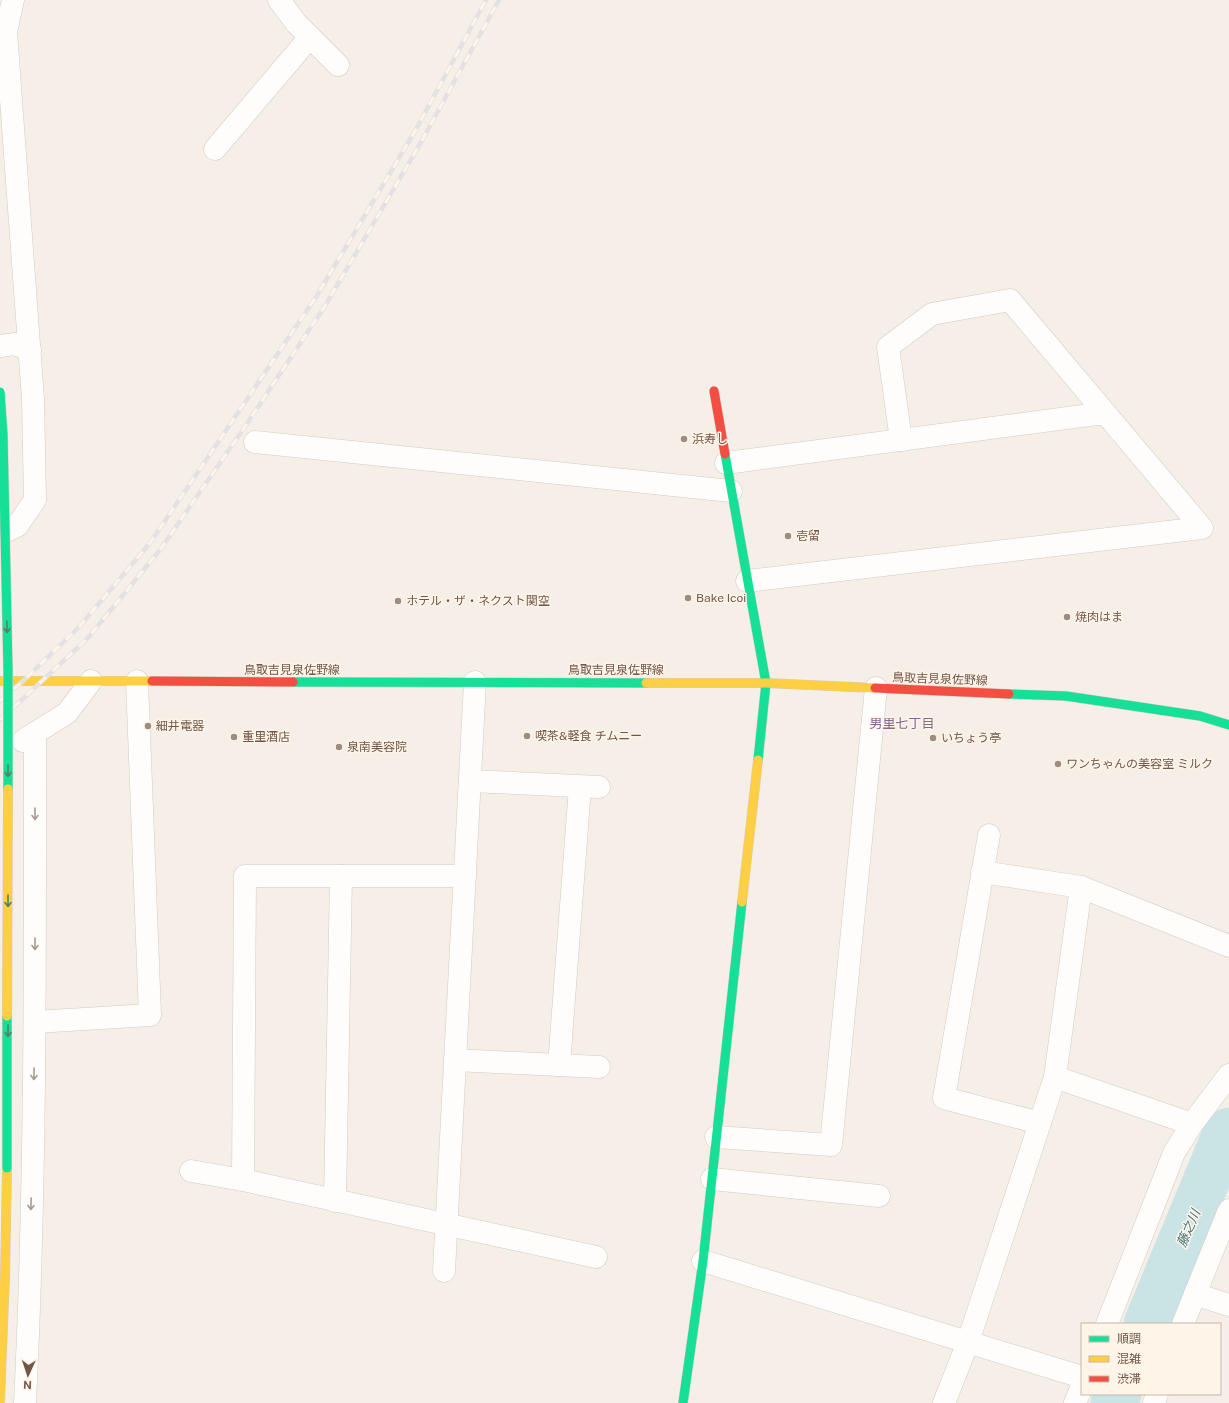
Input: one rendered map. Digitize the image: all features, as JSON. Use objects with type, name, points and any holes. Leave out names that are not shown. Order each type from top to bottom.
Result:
[{"type":"main road","points":[[682,1403],[703,1261],[766,683],[714,391]]},
{"type":"main road","points":[[0,392],[3,436],[8,670],[7,1168],[5,1276],[0,1401]]},
{"type":"main road","name":"鳥取吉見泉佐野線","points":[[0,681],[766,683],[1066,696],[1200,716],[1229,725]]},
{"type":"street","points":[[6,32],[13,0]]},
{"type":"street","points":[[279,0],[296,23],[338,65]]},
{"type":"street","points":[[0,2],[6,32],[30,350],[33,399],[35,500],[17,526],[0,534]]},
{"type":"street","points":[[215,149],[310,37]]},
{"type":"street","points":[[747,581],[1202,528],[1010,300],[932,314],[888,347],[901,440]]},
{"type":"street","points":[[0,346],[15,344],[30,350]]},
{"type":"street","points":[[726,463],[1104,413]]},
{"type":"street","points":[[255,442],[731,491]]},
{"type":"street","points":[[0,759],[35,733],[67,713],[91,681]]},
{"type":"street","points":[[35,1022],[150,1015],[137,681]]},
{"type":"street","points":[[444,1271],[475,682]]},
{"type":"street","points":[[716,1136],[831,1145],[876,688]]},
{"type":"street","points":[[25,1403],[29,1325],[35,1022],[35,733]]},
{"type":"street","points":[[470,781],[589,787],[559,1065]]},
{"type":"street","points":[[988,835],[944,1098],[1040,1123]]},
{"type":"street","points":[[982,872],[1082,887],[1229,946]]},
{"type":"street","points":[[243,1180],[245,876],[465,876]]},
{"type":"street","points":[[335,1200],[341,876]]},
{"type":"street","points":[[944,1403],[968,1342],[1056,1077],[1082,887]]},
{"type":"street","points":[[455,1060],[598,1068]]},
{"type":"street","points":[[1107,1323],[1174,1153],[1192,1124],[1229,1075]]},
{"type":"street","points":[[1056,1077],[1192,1124]]},
{"type":"street","points":[[191,1170],[596,1257]]},
{"type":"street","points":[[712,1179],[879,1196]]},
{"type":"street","points":[[1183,1323],[1229,1210]]},
{"type":"street","points":[[703,1261],[1081,1377]]},
{"type":"street","points":[[1195,1294],[1229,1305]]},
{"type":"street","points":[[1075,1403],[1081,1388]]},
{"type":"waterway","name":"藤之川","points":[[1147,1323],[1225,1136],[1229,1131]]},
{"type":"waterway","name":"藤之川","points":[[1114,1403],[1118,1395]]},
{"type":"railway","points":[[0,701],[79,627],[150,543],[316,297],[414,133],[486,0]]},
{"type":"railway","points":[[0,720],[87,639],[160,550],[240,434],[325,306],[420,144],[499,0]]},
{"type":"traffic: fast","points":[[0,392],[3,435],[8,670],[8,789]]},
{"type":"traffic: fast","points":[[725,454],[766,683],[758,760]]},
{"type":"traffic: fast","points":[[293,682],[646,683]]},
{"type":"traffic: fast","points":[[1009,694],[1066,696],[1200,716],[1229,725]]},
{"type":"traffic: fast","points":[[683,1403],[703,1261],[742,902]]},
{"type":"traffic: fast","points":[[7,1016],[7,1168]]},
{"type":"traffic: slow","points":[[0,681],[152,681]]},
{"type":"traffic: slow","points":[[646,683],[766,683],[875,688]]},
{"type":"traffic: slow","points":[[742,902],[758,760]]},
{"type":"traffic: slow","points":[[7,1016],[8,789]]},
{"type":"traffic: slow","points":[[0,1401],[5,1276],[7,1168]]},
{"type":"traffic: jam","points":[[714,391],[725,454]]},
{"type":"traffic: jam","points":[[152,681],[293,682]]},
{"type":"traffic: jam","points":[[875,688],[1009,694]]},
{"type":"place","name":"浜寿し","points":[[684,439]]},
{"type":"place","name":"壱留","points":[[788,536]]},
{"type":"place","name":"Bake Icoi","points":[[688,598]]},
{"type":"place","name":"ホテル・ザ・ネクスト関空","points":[[398,601]]},
{"type":"place","name":"焼肉はま","points":[[1067,617]]},
{"type":"place","name":"細井電器","points":[[148,726]]},
{"type":"place","name":"喫茶&軽食 チムニー","points":[[527,736]]},
{"type":"place","name":"重里酒店","points":[[234,737]]},
{"type":"place","name":"いちょう亭","points":[[933,738]]},
{"type":"place","name":"泉南美容院","points":[[339,747]]},
{"type":"place","name":"ワンちゃんの美容室 ミルク","points":[[1058,764]]},
{"type":"district","name":"男里七丁目","points":[[902,723]]}]
